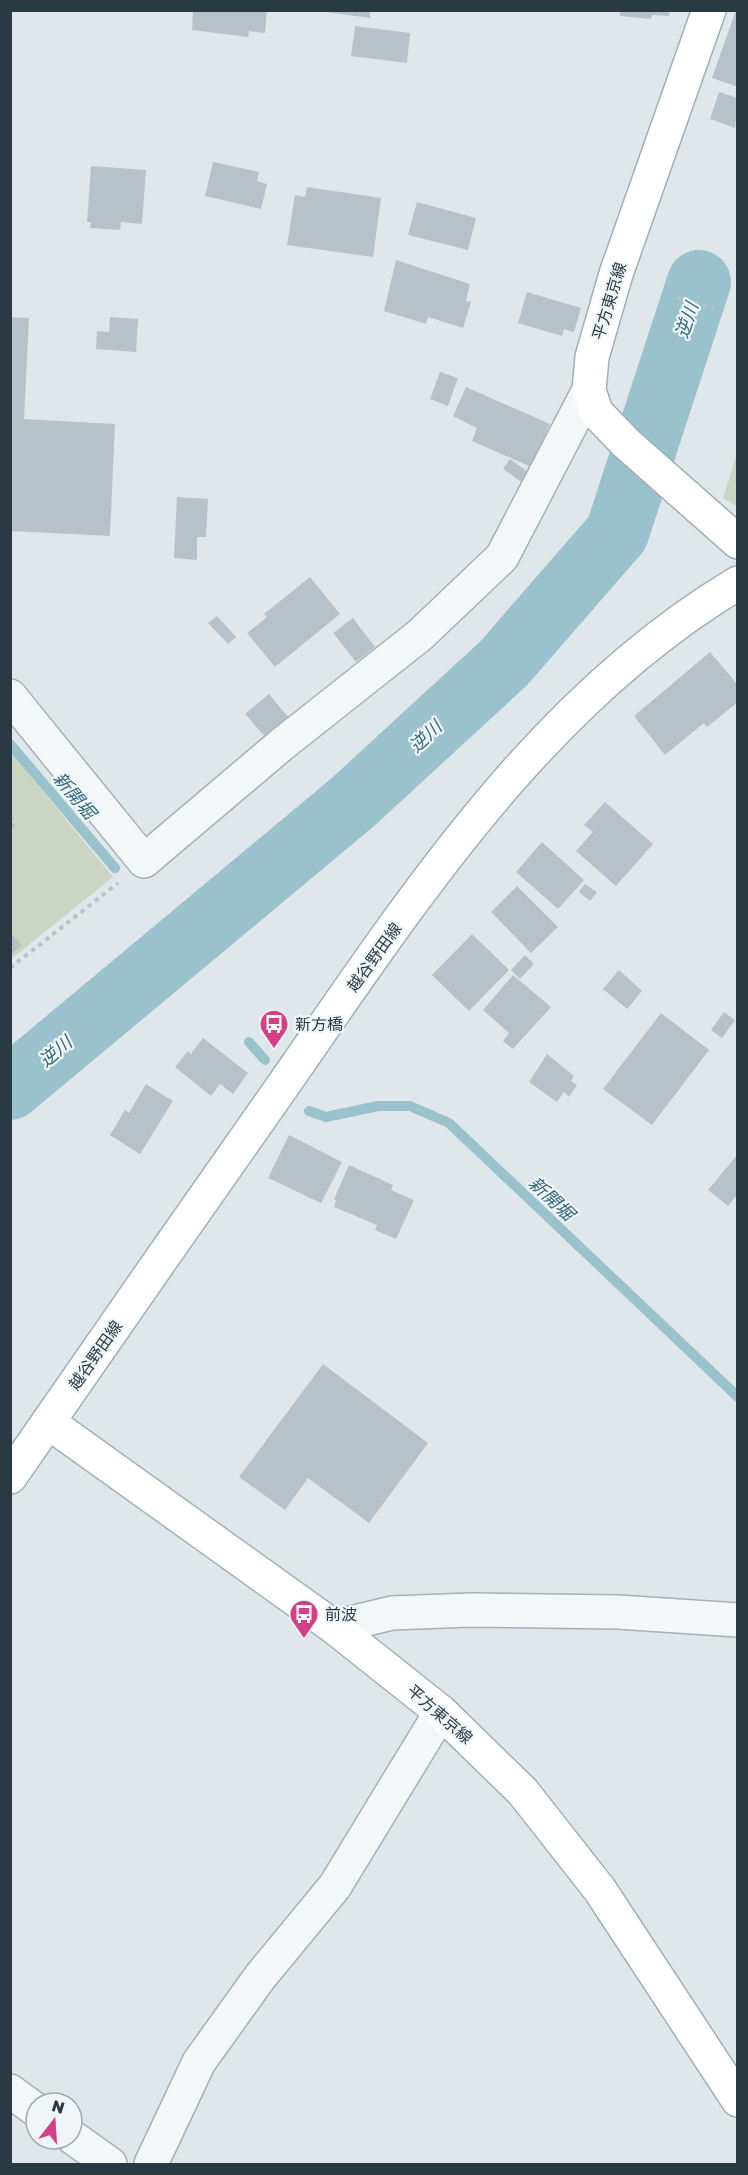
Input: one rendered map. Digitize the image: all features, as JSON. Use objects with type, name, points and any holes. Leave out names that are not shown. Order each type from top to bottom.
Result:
[{"type":"main road","name":"平方東京線","points":[[709,10],[616,274],[592,357],[589,390],[596,412],[626,443],[738,542]]},
{"type":"main road","name":"越谷野田線","points":[[10,1477],[356,980],[435,872],[512,776],[571,711],[621,668],[698,606],[738,583]]},
{"type":"main road","name":"平方東京線","points":[[48,1422],[334,1628],[441,1712],[523,1792],[600,1890],[738,2100]]},
{"type":"street","points":[[10,696],[144,861],[281,744],[420,635],[502,557],[589,390]]},
{"type":"street","points":[[334,1628],[392,1613],[471,1610],[618,1612],[738,1620]]},
{"type":"street","points":[[151,2164],[199,2062],[260,1977],[335,1886],[441,1712]]},
{"type":"street","points":[[10,2091],[24,2101]]},
{"type":"street","points":[[84,2146],[110,2164]]},
{"type":"path","points":[[677,298],[714,309]]},
{"type":"path","points":[[10,816],[14,822],[10,831]]},
{"type":"path","points":[[10,968],[144,861]]},
{"type":"green space","points":[[737,453],[737,507],[723,498]]},
{"type":"green space","points":[[10,751],[113,877],[11,959],[10,959]]},
{"type":"building","points":[[193,10],[267,10],[265,33],[249,31],[248,37],[192,30]]},
{"type":"building","points":[[312,10],[370,10],[370,18]]},
{"type":"building","points":[[620,10],[670,10],[669,16],[652,15],[651,19],[620,16]]},
{"type":"building","points":[[736,10],[738,10],[738,87],[712,78]]},
{"type":"building","points":[[355,26],[410,33],[407,63],[351,56]]},
{"type":"building","points":[[719,92],[738,98],[735,128],[710,119]]},
{"type":"building","points":[[213,162],[259,172],[257,181],[267,184],[261,209],[205,196]]},
{"type":"building","points":[[91,166],[146,170],[142,224],[121,222],[120,230],[90,228],[91,222],[87,222]]},
{"type":"building","points":[[307,187],[381,198],[373,257],[287,245],[295,195],[305,197]]},
{"type":"building","points":[[417,202],[476,218],[468,250],[408,235]]},
{"type":"building","points":[[396,260],[470,284],[466,301],[471,302],[463,328],[428,317],[426,324],[384,311]]},
{"type":"building","points":[[527,292],[581,308],[574,332],[564,329],[562,336],[518,323]]},
{"type":"building","points":[[10,317],[29,318],[24,419],[115,424],[110,536],[10,531]]},
{"type":"building","points":[[110,317],[138,319],[136,352],[96,349],[97,331],[109,332]]},
{"type":"building","points":[[440,372],[458,378],[448,406],[430,399]]},
{"type":"building","points":[[466,387],[550,424],[531,467],[472,441],[477,428],[453,416]]},
{"type":"building","points":[[510,459],[531,474],[524,484],[503,469]]},
{"type":"building","points":[[177,497],[208,499],[206,537],[197,537],[197,560],[174,558]]},
{"type":"building","points":[[310,577],[340,614],[275,667],[247,633],[267,617],[264,614]]},
{"type":"building","points":[[217,616],[236,637],[228,644],[208,623]]},
{"type":"building","points":[[353,618],[375,647],[356,662],[333,633]]},
{"type":"building","points":[[710,652],[738,685],[738,702],[707,727],[704,723],[665,755],[634,716]]},
{"type":"building","points":[[269,694],[289,718],[266,738],[245,714]]},
{"type":"building","points":[[605,802],[653,844],[616,886],[576,851],[593,832],[584,825]]},
{"type":"building","points":[[542,842],[584,880],[558,909],[516,872]]},
{"type":"building","points":[[585,884],[597,892],[590,901],[579,892]]},
{"type":"building","points":[[517,886],[558,927],[531,953],[491,912]]},
{"type":"building","points":[[10,933],[22,945],[10,955]]},
{"type":"building","points":[[472,934],[509,970],[469,1011],[432,975]]},
{"type":"building","points":[[525,955],[534,964],[520,979],[511,970]]},
{"type":"building","points":[[619,970],[642,991],[627,1009],[603,989]]},
{"type":"building","points":[[513,975],[551,1007],[513,1049],[503,1041],[509,1033],[483,1010]]},
{"type":"building","points":[[724,1012],[735,1020],[722,1038],[711,1030]]},
{"type":"building","points":[[661,1013],[709,1050],[652,1125],[603,1089]]},
{"type":"building","points":[[203,1038],[248,1073],[233,1094],[220,1084],[211,1096],[175,1067],[188,1051],[191,1054]]},
{"type":"building","points":[[547,1054],[574,1076],[571,1081],[577,1085],[569,1097],[564,1092],[557,1102],[529,1082]]},
{"type":"building","points":[[146,1084],[173,1101],[140,1154],[110,1135],[125,1110],[129,1113]]},
{"type":"building","points":[[289,1135],[342,1162],[321,1203],[268,1178]]},
{"type":"building","points":[[738,1154],[738,1194],[728,1206],[708,1190]]},
{"type":"building","points":[[349,1165],[393,1185],[391,1190],[414,1200],[396,1239],[375,1230],[377,1225],[334,1207],[336,1200],[334,1199]]},
{"type":"building","points":[[323,1364],[428,1443],[369,1523],[308,1478],[285,1510],[239,1477]]},
{"type":"waterway","name":"逆川","points":[[10,1088],[353,802],[504,663],[617,533],[699,282]]},
{"type":"waterway","name":"新開堀","points":[[10,744],[115,868]]},
{"type":"waterway","name":"新開堀","points":[[249,1042],[265,1060]]},
{"type":"waterway","name":"新開堀","points":[[309,1111],[326,1117],[378,1106],[410,1106],[449,1123],[738,1397]]},
{"type":"place","name":"新方橋","points":[[274,1050]]},
{"type":"place","name":"前波","points":[[304,1640]]}]
